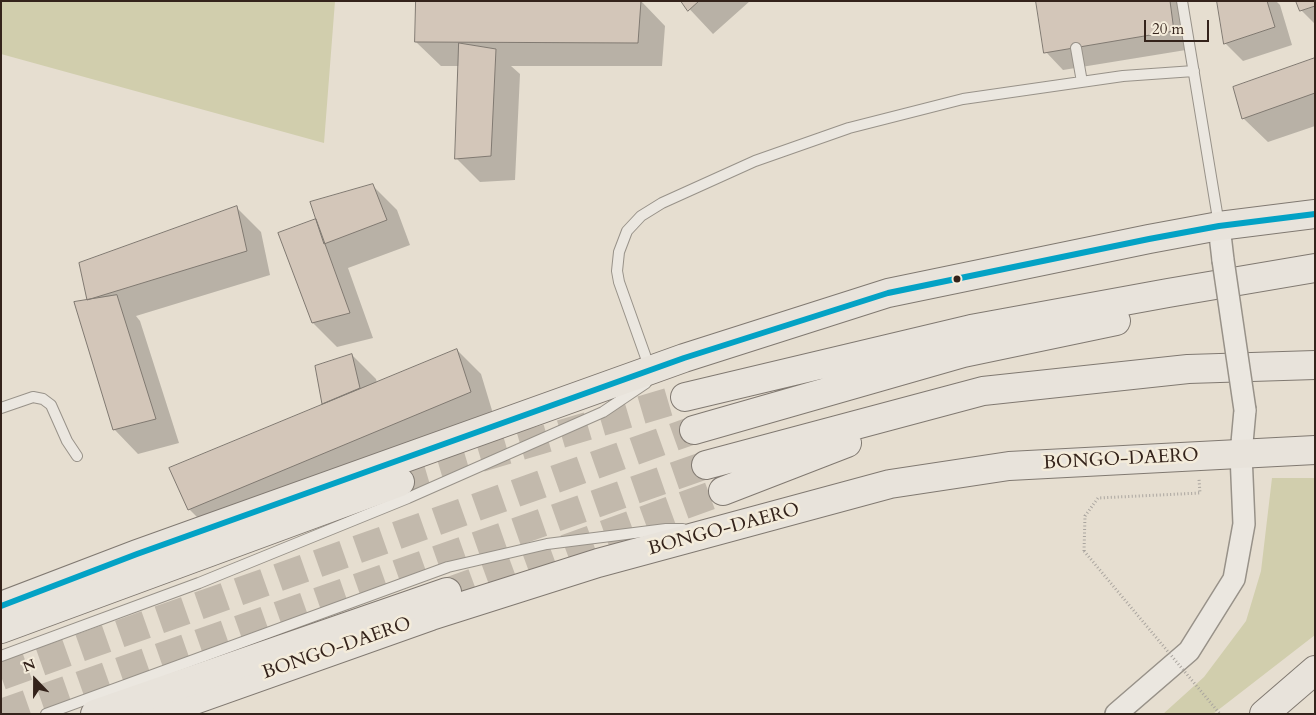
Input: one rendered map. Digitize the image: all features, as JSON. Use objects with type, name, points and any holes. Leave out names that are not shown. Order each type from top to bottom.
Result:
[{"type":"main road","points":[[1,606],[137,554],[684,358],[888,293],[1219,226],[1315,214]]},
{"type":"main road","points":[[685,397],[971,329],[1168,292],[1315,268]]},
{"type":"main road","points":[[694,430],[963,353],[1193,305],[1315,286]]},
{"type":"main road","points":[[706,465],[983,391],[1188,369],[1315,365]]},
{"type":"main road","points":[[723,491],[983,391]]},
{"type":"main road","name":"BONGO-DAERO","points":[[155,714],[430,616],[598,563],[890,484],[999,467],[1315,450]]},
{"type":"main road","points":[[1,630],[400,482]]},
{"type":"main road","points":[[95,714],[447,592]]},
{"type":"main road","points":[[1264,714],[1315,670]]},
{"type":"street","points":[[1116,714],[1189,651],[1234,579],[1244,524],[1242,454],[1245,410],[1219,226]]},
{"type":"lane","points":[[1182,1],[1219,226]]},
{"type":"lane","points":[[1076,48],[1082,82]]},
{"type":"lane","points":[[650,370],[619,282],[617,271],[619,252],[627,231],[641,216],[662,203],[755,161],[849,128],[963,99],[1123,76],[1194,71]]},
{"type":"lane","points":[[1,656],[199,584],[408,498],[603,412],[684,358]]},
{"type":"lane","points":[[1,408],[33,397],[43,399],[50,405],[67,441],[77,456]]},
{"type":"lane","points":[[46,714],[448,567],[547,544],[666,529],[732,528]]},
{"type":"path","points":[[1197,456],[1200,492],[1098,498],[1085,516],[1084,551],[1220,714]]},
{"type":"shaded area","points":[[1,1],[335,1],[324,143],[1,54]]},
{"type":"shaded area","points":[[1272,478],[1315,478],[1315,635],[1213,714],[1163,714],[1204,677],[1246,621],[1261,571]]},
{"type":"building","points":[[416,1],[641,1],[638,43],[415,42]]},
{"type":"building","points":[[681,1],[699,1],[688,11]]},
{"type":"building","points":[[1036,1],[1170,1],[1174,31],[1044,53]]},
{"type":"building","points":[[1217,1],[1267,1],[1275,27],[1224,44]]},
{"type":"building","points":[[1296,1],[1315,1],[1315,6],[1300,11]]},
{"type":"building","points":[[459,43],[496,49],[491,156],[455,159]]},
{"type":"building","points":[[1315,58],[1315,93],[1242,119],[1233,87]]},
{"type":"building","points":[[373,184],[387,220],[324,244],[310,202]]},
{"type":"building","points":[[237,206],[247,251],[87,300],[79,263]]},
{"type":"building","points":[[316,219],[350,313],[312,323],[278,233]]},
{"type":"building","points":[[117,295],[156,419],[113,430],[74,302]]},
{"type":"building","points":[[457,349],[471,392],[188,510],[169,468]]},
{"type":"building","points":[[352,354],[360,388],[322,404],[315,366]]},
{"type":"tunnel","points":[[400,482],[685,397]]},
{"type":"tunnel","points":[[1,676],[694,430]]},
{"type":"tunnel","points":[[1,713],[706,465]]},
{"type":"tunnel","points":[[447,592],[723,491]]},
{"type":"transit line","points":[[1,606],[137,554],[684,358],[888,293],[1219,226],[1315,214]]}]
